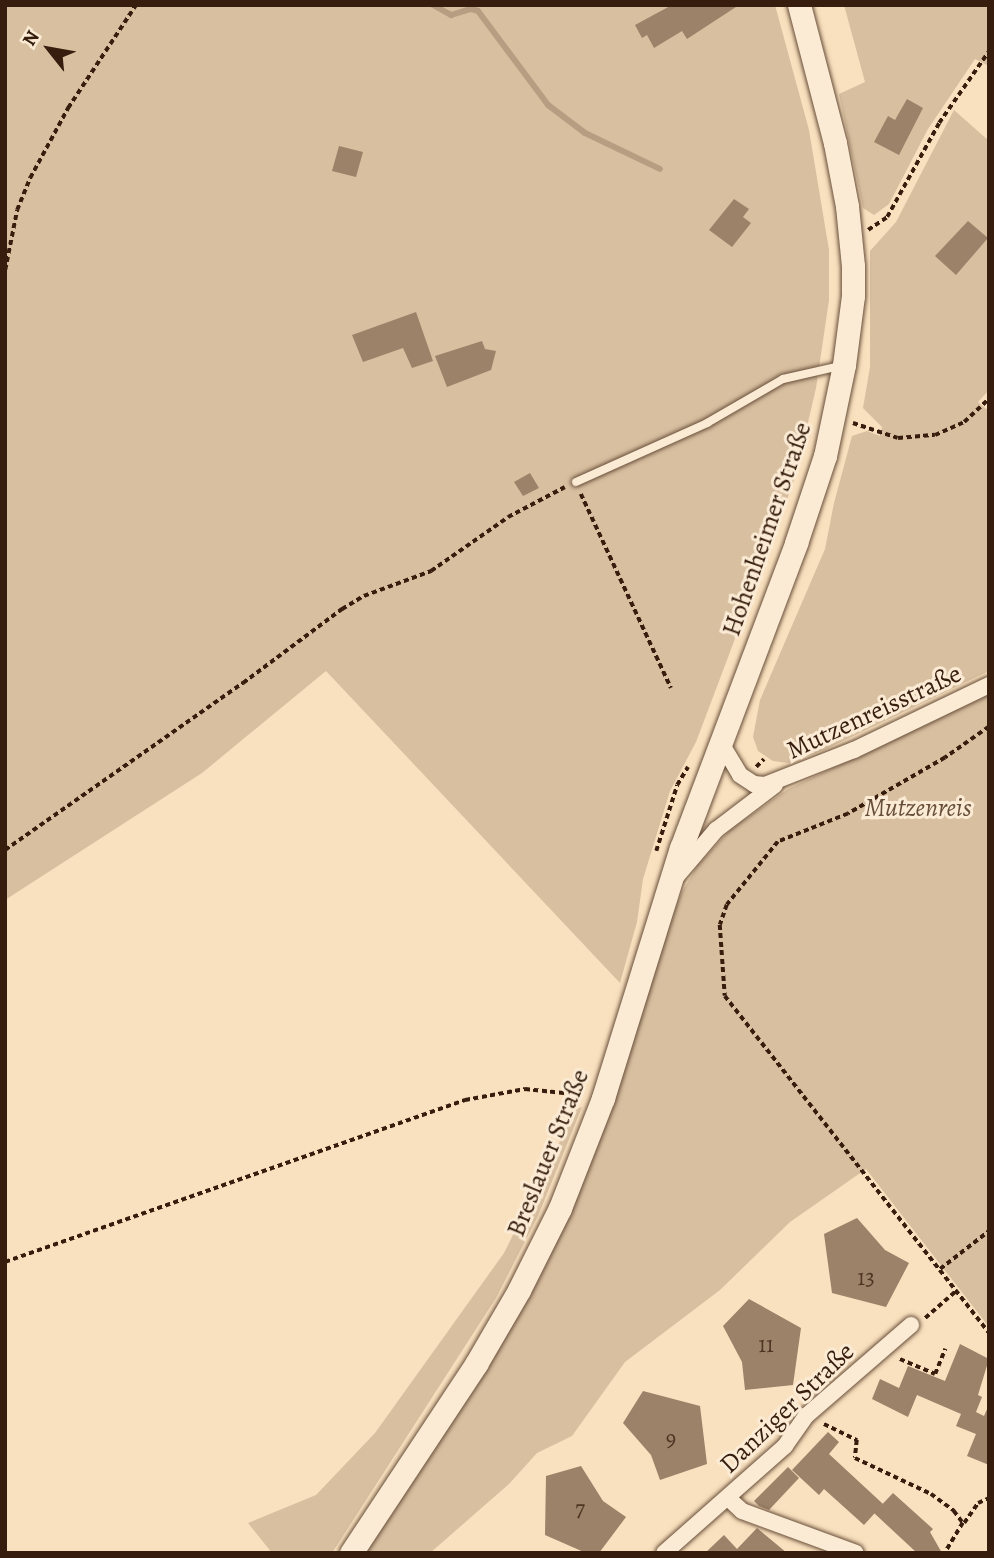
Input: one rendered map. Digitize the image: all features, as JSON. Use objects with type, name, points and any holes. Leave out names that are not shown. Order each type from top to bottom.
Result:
[{"type":"main road","name":"Hohenheimer Straße","points":[[722,738],[816,486],[834,418],[853,296],[850,237],[832,131],[799,5]]},
{"type":"main road","name":"Breslauer Straße","points":[[351,1553],[466,1380],[519,1290],[555,1220],[603,1098],[667,892],[722,738]]},
{"type":"street","name":"Mutzenreisstraße","points":[[722,738],[732,765],[745,779],[760,785],[779,782],[917,722],[989,685]]},
{"type":"street","name":"Mutzenreisstraße","points":[[667,892],[708,839],[779,782]]},
{"type":"street","name":"Danziger Straße","points":[[664,1553],[785,1446],[806,1416],[911,1325]]},
{"type":"street","name":"Danziger Straße","points":[[728,1498],[742,1511],[856,1553]]},
{"type":"lane","points":[[576,482],[707,423],[783,379],[844,365]]},
{"type":"path","points":[[5,270],[17,210],[30,178],[68,108],[136,5]]},
{"type":"path","points":[[850,237],[877,226],[887,217],[939,123],[989,51]]},
{"type":"path","points":[[834,418],[891,436],[913,438],[954,429],[988,401]]},
{"type":"path","points":[[5,850],[353,602],[431,571],[508,517],[576,482],[671,688]]},
{"type":"path","points":[[989,727],[957,751],[848,814],[778,842],[727,905],[720,925],[725,996],[989,1333]]},
{"type":"path","points":[[655,855],[677,785]]},
{"type":"path","points":[[5,1262],[465,1100],[525,1089],[603,1098]]},
{"type":"path","points":[[940,1269],[989,1231]]},
{"type":"path","points":[[911,1325],[919,1324],[957,1291]]},
{"type":"path","points":[[882,1350],[935,1374],[946,1349]]},
{"type":"path","points":[[806,1416],[857,1440],[853,1454],[855,1458],[931,1494],[963,1523]]},
{"type":"path","points":[[945,1553],[978,1503],[989,1499]]},
{"type":"green space","points":[[5,5],[775,5],[809,130],[829,250],[829,300],[816,388],[796,474],[781,517],[696,742],[670,791],[643,879],[637,922],[620,983],[326,671],[202,773],[5,900]]},
{"type":"green space","points":[[844,5],[989,5],[989,66],[975,59],[928,129],[889,204],[874,215],[863,208],[839,94],[865,82]]},
{"type":"green space","points":[[954,110],[989,141],[989,390],[978,402],[986,409],[989,407],[989,671],[824,750],[788,763],[773,761],[758,751],[753,737],[760,700],[825,549],[852,436],[867,431],[880,436],[882,427],[863,408],[870,367],[870,251],[896,222]]},
{"type":"green space","name":"Mutzenreis","points":[[989,694],[989,1327],[866,1169],[790,1222],[720,1290],[625,1362],[572,1436],[537,1453],[509,1484],[430,1553],[362,1553],[486,1365],[682,892],[698,865],[730,830],[788,789]]},
{"type":"green space","points":[[582,1107],[538,1216],[496,1298],[332,1553],[272,1553],[248,1523],[316,1495],[375,1433],[504,1253],[576,1109]]},
{"type":"building","points":[[672,5],[739,5],[687,39],[682,31],[654,48],[647,35],[642,38],[635,25]]},
{"type":"building","points":[[907,99],[923,108],[899,155],[874,142],[888,116],[895,120]]},
{"type":"building","points":[[339,146],[363,152],[356,177],[332,171]]},
{"type":"building","points":[[734,199],[749,209],[743,217],[751,223],[732,247],[709,230]]},
{"type":"building","points":[[968,221],[988,238],[956,275],[935,256]]},
{"type":"building","points":[[416,312],[433,361],[412,368],[403,348],[363,362],[352,335]]},
{"type":"building","points":[[482,341],[485,349],[496,351],[491,370],[447,387],[435,356]]},
{"type":"building","points":[[530,473],[539,488],[523,496],[514,482]]},
{"type":"building","points":[[857,1218],[885,1250],[909,1263],[886,1307],[832,1293],[824,1234]]},
{"type":"building","points":[[749,1299],[801,1328],[793,1385],[745,1390],[742,1362],[723,1326]]},
{"type":"building","points":[[960,1344],[989,1359],[978,1395],[982,1397],[976,1412],[984,1416],[989,1405],[989,1465],[967,1456],[976,1434],[956,1426],[961,1414],[917,1395],[908,1417],[872,1399],[880,1379],[899,1388],[908,1366],[945,1381]]},
{"type":"building","points":[[643,1391],[700,1406],[707,1464],[660,1480],[651,1455],[623,1423]]},
{"type":"building","points":[[828,1432],[839,1442],[829,1454],[883,1504],[864,1525],[824,1489],[819,1495],[792,1470]]},
{"type":"building","points":[[581,1466],[603,1501],[626,1517],[599,1553],[586,1553],[545,1535],[546,1476]]},
{"type":"building","points":[[788,1467],[799,1478],[769,1510],[759,1506],[754,1501]]},
{"type":"building","points":[[893,1493],[933,1529],[930,1532],[942,1553],[917,1553],[874,1513]]},
{"type":"building","points":[[757,1528],[787,1553],[705,1553],[724,1535],[737,1549]]},
{"type":"waterway","points":[[433,5],[451,15],[471,9],[478,11],[548,105],[585,133],[660,169]]}]
